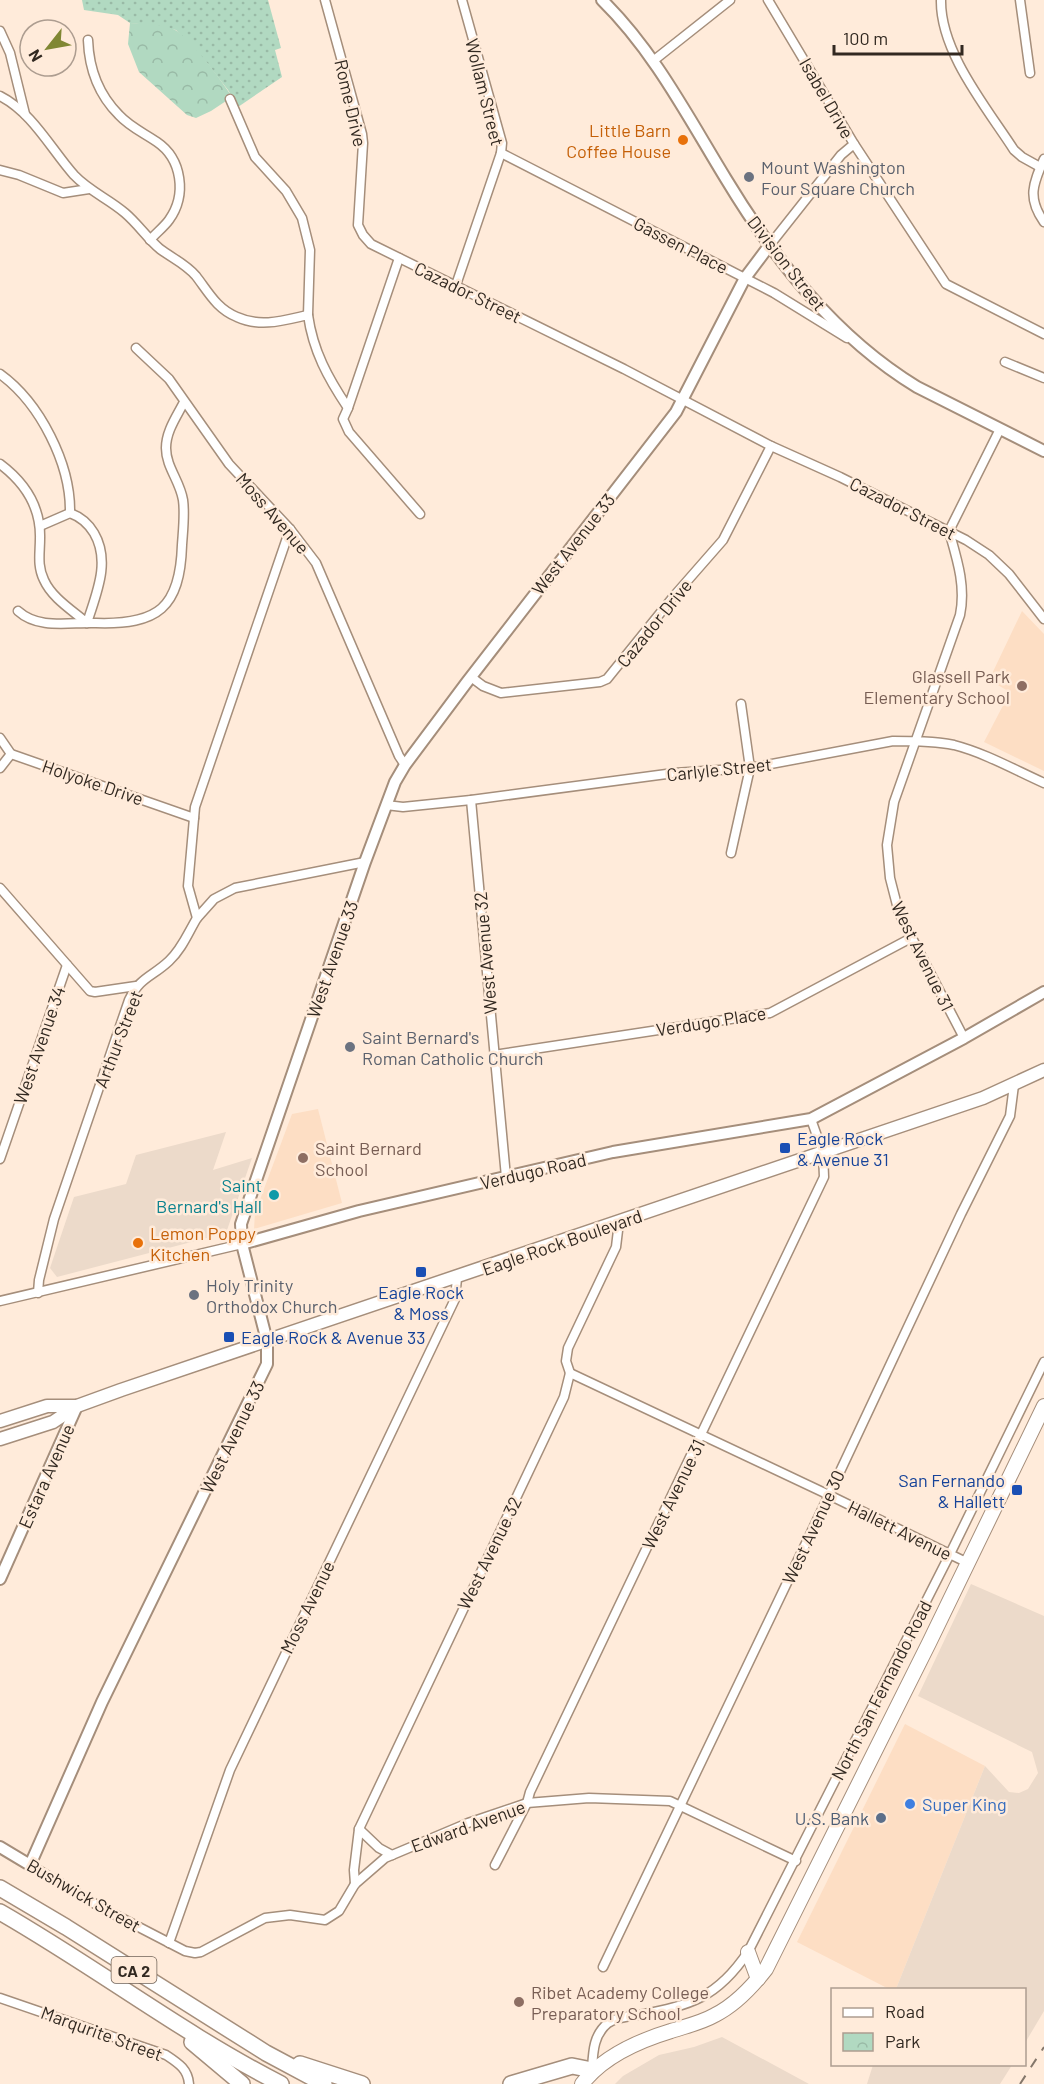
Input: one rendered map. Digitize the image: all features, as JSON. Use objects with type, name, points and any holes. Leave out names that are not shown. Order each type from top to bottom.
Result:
[{"type":"highway","name":"CA 2","points":[[0,1888],[266,2053],[324,2084]]},
{"type":"highway","name":"CA 2","points":[[0,1912],[45,1938],[238,2062],[281,2084]]},
{"type":"highway","points":[[161,2014],[242,2084]]},
{"type":"highway","points":[[266,2053],[356,2082]]},
{"type":"highway","points":[[512,2084],[572,2066],[592,2070]]},
{"type":"main road","name":"Eagle Rock Boulevard","points":[[0,1439],[53,1422],[77,1406],[823,1153],[1014,1085],[1044,1070]]},
{"type":"main road","name":"Eagle Rock Boulevard","points":[[0,1421],[47,1406],[77,1406]]},
{"type":"main road","name":"North San Fernando Road","points":[[582,2084],[592,2070],[640,2042],[716,2015],[758,1979],[781,1941],[1044,1406]]},
{"type":"main road","points":[[748,1952],[758,1979]]},
{"type":"street","name":"Rome Drive","points":[[325,0],[363,143],[358,225],[371,244],[399,258]]},
{"type":"street","name":"Wollam Street","points":[[456,285],[501,153],[501,143],[462,0]]},
{"type":"street","name":"Division Street","points":[[602,0],[653,60],[769,246],[823,310],[858,345],[899,376],[1044,451]]},
{"type":"street","points":[[653,60],[730,0]]},
{"type":"street","name":"Isabel Drive","points":[[768,0],[854,144],[946,284],[1044,334]]},
{"type":"street","points":[[941,0],[942,20],[956,60],[1014,150],[1022,157],[1042,163],[1035,180],[1033,198],[1035,207],[1044,222]]},
{"type":"street","points":[[1020,0],[1030,73]]},
{"type":"street","points":[[0,31],[12,62],[25,115]]},
{"type":"street","points":[[88,40],[91,65],[103,94],[120,116],[164,148],[171,156],[179,176],[180,188],[175,209],[170,219],[150,240]]},
{"type":"street","points":[[0,96],[25,115],[72,173],[89,189],[123,212],[150,240],[187,267],[218,306],[237,317],[261,323],[309,315]]},
{"type":"street","points":[[230,99],[255,157],[286,191],[302,218],[310,250],[309,315],[313,342],[328,377],[348,408],[343,419],[349,432],[420,514]]},
{"type":"street","name":"West Avenue 33","points":[[30,1864],[102,1702],[267,1364],[267,1341],[242,1244],[241,1224],[365,862],[395,782],[405,765],[471,677],[684,400],[745,278],[841,155],[854,144]]},
{"type":"street","name":"Gassen Place","points":[[501,153],[774,293],[858,345]]},
{"type":"street","points":[[0,170],[19,175],[63,193],[89,189]]},
{"type":"street","name":"Cazador Street","points":[[348,408],[399,258],[684,400],[771,446],[840,477],[976,546],[1000,565],[1044,619]]},
{"type":"street","name":"Moss Avenue","points":[[136,348],[169,379],[229,464],[290,529],[316,563],[399,756],[405,765]]},
{"type":"street","points":[[1005,362],[1044,378]]},
{"type":"street","points":[[0,374],[10,381],[34,408],[51,438],[70,499],[70,513]]},
{"type":"street","points":[[18,611],[38,623],[129,623],[141,620],[160,609],[175,591],[182,569],[184,510],[180,488],[170,469],[166,450],[169,431],[184,402]]},
{"type":"street","points":[[949,531],[1000,429]]},
{"type":"street","name":"Cazador Drive","points":[[471,677],[483,686],[501,693],[600,682],[607,679],[723,540],[771,446]]},
{"type":"street","points":[[0,464],[19,480],[35,508],[40,526],[39,558],[43,579],[54,594],[87,623]]},
{"type":"street","points":[[40,526],[70,513],[81,517],[90,527],[100,545],[101,577],[87,623]]},
{"type":"street","points":[[197,918],[188,886],[195,807],[290,529]]},
{"type":"street","name":"West Avenue 31","points":[[949,531],[962,580],[962,608],[894,802],[887,845],[893,893],[899,913],[964,1038]]},
{"type":"street","points":[[731,853],[750,768],[741,704]]},
{"type":"street","points":[[0,738],[11,753],[0,768]]},
{"type":"street","name":"Carlyle Street","points":[[386,806],[403,807],[471,800],[674,773],[750,768],[882,743],[916,741],[953,745],[981,754],[1044,783]]},
{"type":"street","name":"Holyoke Drive","points":[[11,753],[194,818]]},
{"type":"street","name":"West Avenue 32","points":[[471,800],[506,1177]]},
{"type":"street","points":[[197,918],[214,899],[235,888],[365,862]]},
{"type":"street","points":[[0,888],[90,991],[136,986]]},
{"type":"street","name":"Arthur Street","points":[[38,1293],[39,1280],[54,1220],[129,1000],[136,986],[169,961],[184,943],[197,918]]},
{"type":"street","name":"Verdugo Place","points":[[494,1055],[770,1013],[911,938]]},
{"type":"street","name":"West Avenue 34","points":[[0,1159],[67,965]]},
{"type":"street","name":"Verdugo Road","points":[[0,1301],[242,1244],[359,1211],[613,1152],[811,1119],[964,1038],[1044,992]]},
{"type":"street","name":"West Avenue 30","points":[[603,1967],[956,1224],[1010,1116],[1014,1085]]},
{"type":"street","name":"West Avenue 31","points":[[495,1865],[527,1803],[530,1792],[824,1177],[823,1153],[811,1119]]},
{"type":"street","name":"West Avenue 32","points":[[355,1884],[354,1870],[359,1829],[564,1397],[570,1373],[566,1361],[568,1348],[616,1247],[620,1222]]},
{"type":"street","name":"Moss Avenue","points":[[169,1943],[230,1770],[455,1299],[457,1278]]},
{"type":"street","name":"North San Fernando Road","points":[[592,2070],[595,2043],[598,2035],[609,2022],[675,2008],[701,1999],[732,1974],[748,1952],[950,1554],[1044,1362]]},
{"type":"street","name":"Hallett Avenue","points":[[570,1373],[968,1563]]},
{"type":"street","name":"Estara Avenue","points":[[0,1578],[77,1406]]},
{"type":"street","name":"Edward Avenue","points":[[169,1943],[195,1953],[265,1918],[290,1915],[325,1920],[339,1911],[355,1884],[385,1858],[468,1823],[527,1803],[589,1798],[670,1801],[796,1860]]},
{"type":"street","points":[[359,1829],[379,1848],[392,1855]]},
{"type":"street","name":"Bushwick Street","points":[[0,1847],[102,1908],[169,1943]]},
{"type":"street","name":"Marqurite Street","points":[[0,1998],[166,2055],[181,2065],[189,2077],[189,2084]]},
{"type":"shaded area","name":"Glassell Park Elementary School","points":[[1022,611],[1044,634],[1044,771],[984,742],[1010,692],[989,680]]},
{"type":"shaded area","name":"Saint Bernard School","points":[[318,1109],[342,1203],[254,1229],[255,1213],[292,1114]]},
{"type":"shaded area","points":[[226,1132],[213,1170],[252,1158],[226,1233],[57,1277],[50,1268],[74,1197],[126,1184],[136,1155]]},
{"type":"shaded area","points":[[971,1584],[1044,1616],[1044,2011],[1026,2041],[1026,1988],[896,1988],[985,1766],[1009,1792],[1019,1793],[1028,1789],[1038,1773],[1032,1752],[918,1696]]},
{"type":"shaded area","points":[[905,1724],[985,1766],[896,1988],[887,1988],[797,1942]]},
{"type":"shaded area","points":[[722,2037],[809,2084],[615,2084],[623,2076],[659,2055],[694,2047]]},
{"type":"shaded area","points":[[872,2066],[1011,2066],[1000,2084],[867,2084]]},
{"type":"green space","points":[[82,0],[268,0],[281,48],[275,50],[282,77],[238,107],[207,63],[176,30],[130,23],[118,15],[84,10]]},
{"type":"green space","points":[[130,23],[162,26],[179,33],[205,60],[232,97],[196,118],[187,115],[139,72],[128,44]]},
{"type":"railway","points":[[1020,2084],[1044,2047]]},
{"type":"place","name":"Little Barn Coffee House","points":[[683,140]]},
{"type":"place","name":"Mount Washington Four Square Church","points":[[749,177]]},
{"type":"place","name":"Glassell Park Elementary School","points":[[1022,686]]},
{"type":"place","name":"Saint Bernard's Roman Catholic Church","points":[[350,1047]]},
{"type":"place","name":"Eagle Rock & Avenue 31","points":[[785,1148]]},
{"type":"place","name":"Saint Bernard School","points":[[303,1158]]},
{"type":"place","name":"Saint Bernard's Hall","points":[[274,1195]]},
{"type":"place","name":"Lemon Poppy Kitchen","points":[[138,1243]]},
{"type":"place","name":"Eagle Rock & Moss","points":[[421,1272]]},
{"type":"place","name":"Holy Trinity Orthodox Church","points":[[194,1295]]},
{"type":"place","name":"Eagle Rock & Avenue 33","points":[[229,1337]]},
{"type":"place","name":"San Fernando & Hallett","points":[[1017,1490]]},
{"type":"place","name":"Super King","points":[[910,1804]]},
{"type":"place","name":"U.S. Bank","points":[[881,1818]]},
{"type":"place","name":"Ribet Academy College Preparatory School","points":[[519,2002]]}]
